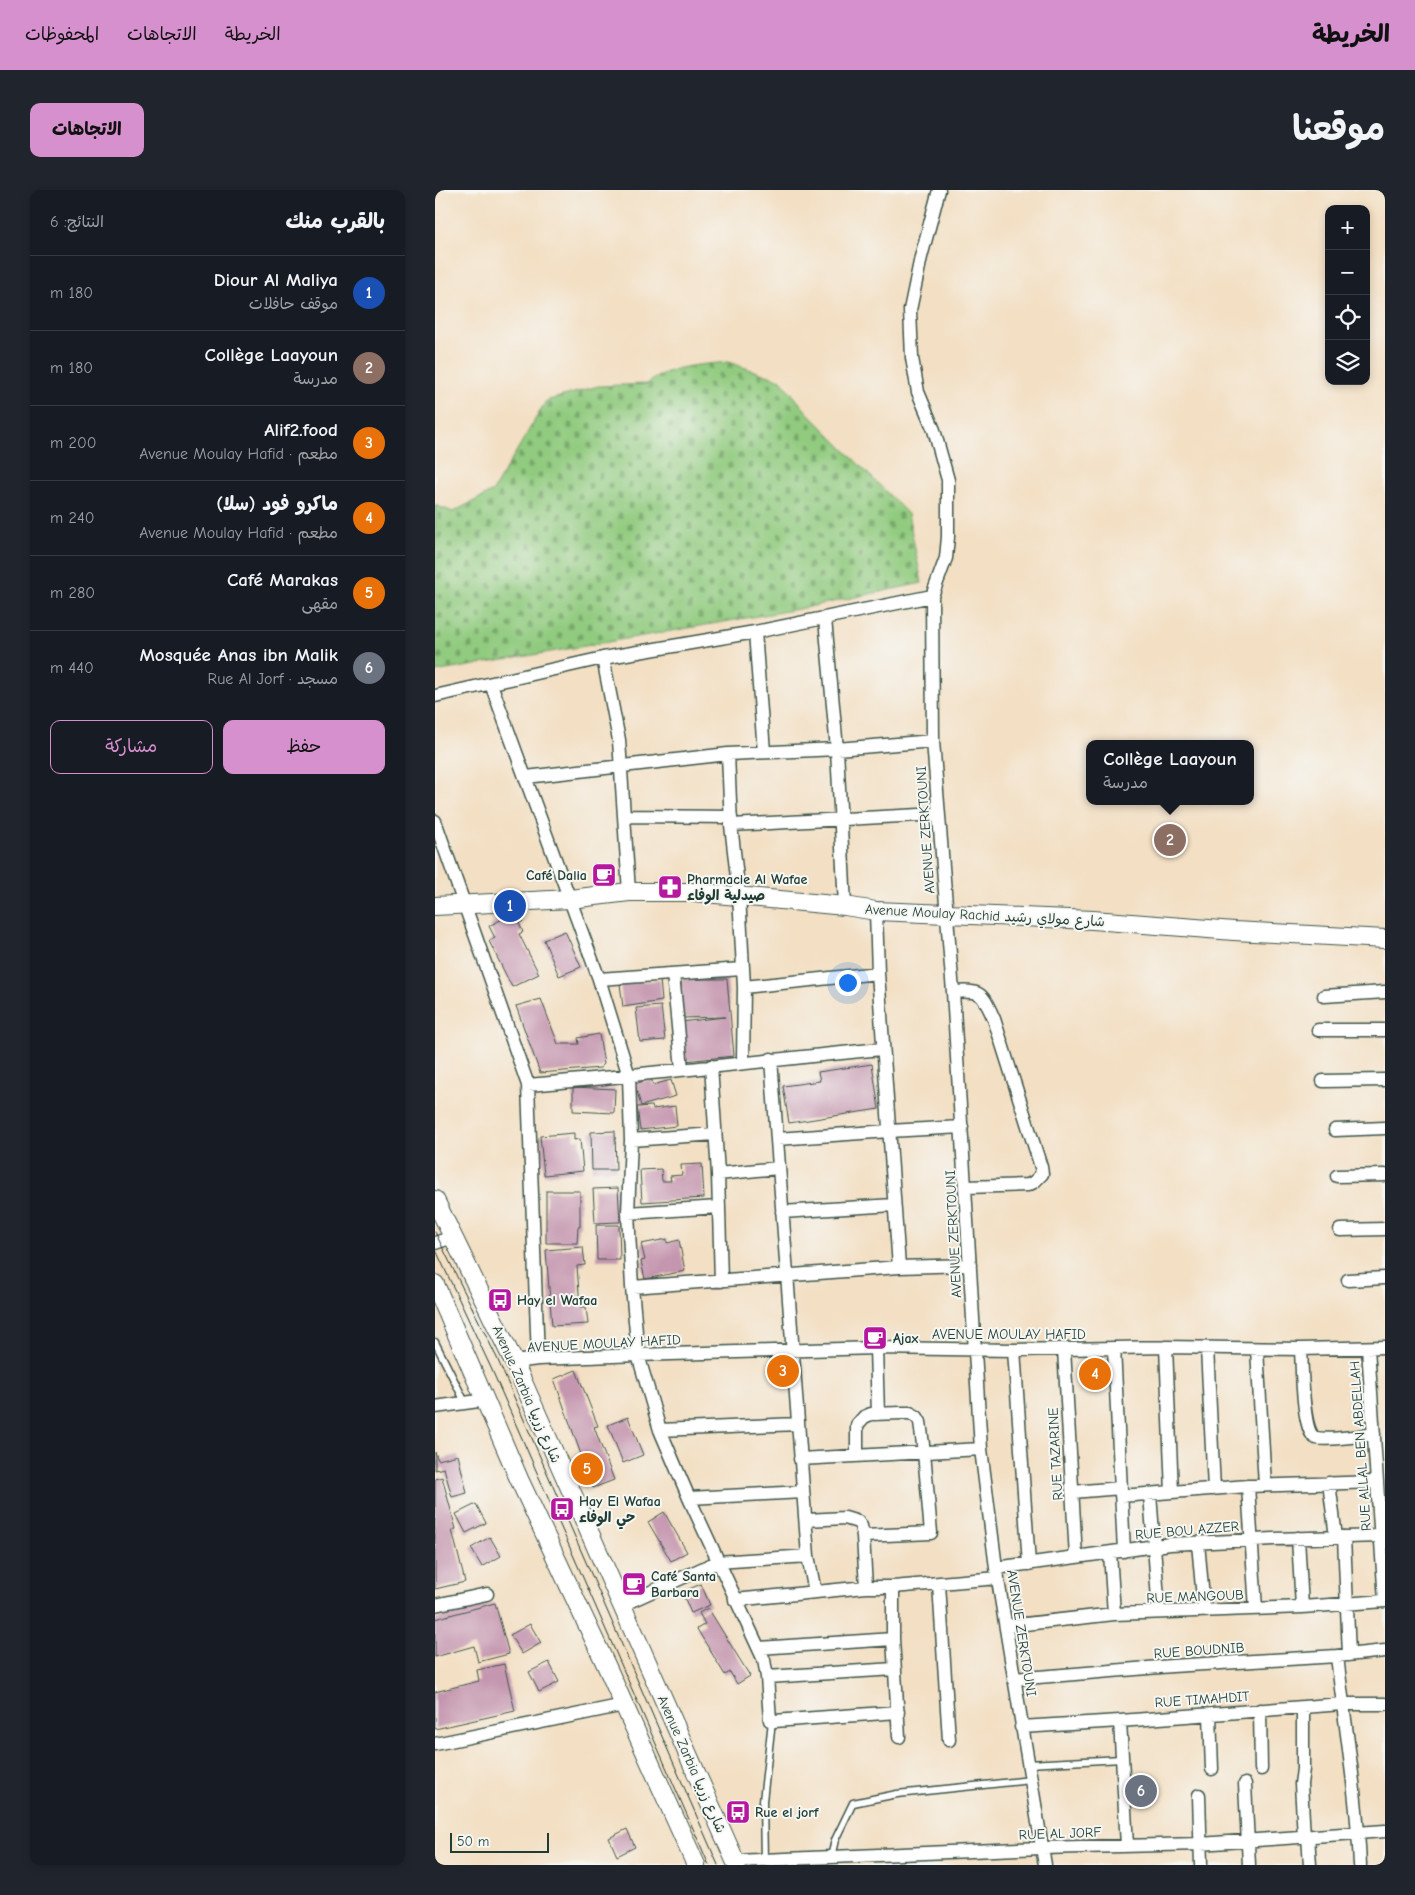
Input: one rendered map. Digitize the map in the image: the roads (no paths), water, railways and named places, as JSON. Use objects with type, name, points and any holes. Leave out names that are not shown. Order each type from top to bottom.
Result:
[{"type":"main road","name":"Avenue Moulay Rachid شارع مولاي رشيد","points":[[435,906],[570,899],[629,892],[694,892],[845,906],[875,911],[1093,920],[1253,932],[1385,939]]},
{"type":"main road","name":"Avenue Zarbia شارع زربيا","points":[[437,1207],[514,1362],[736,1863]]},
{"type":"main road","points":[[435,1284],[519,1479],[696,1865]]},
{"type":"street","points":[[435,696],[603,658],[825,619],[932,596],[946,558],[948,480],[934,430],[918,392],[912,358],[910,310],[921,257],[939,190]]},
{"type":"street","name":"AVENUE ZERKTOUNI","points":[[932,596],[933,741],[953,992],[981,1449],[997,1573],[1045,1865]]},
{"type":"street","points":[[825,619],[837,749],[845,906]]},
{"type":"street","points":[[755,632],[764,752]]},
{"type":"street","points":[[603,658],[616,721],[622,767],[629,892]]},
{"type":"street","points":[[491,684],[599,979],[629,1076],[631,1140],[629,1213],[632,1287],[638,1355],[660,1430],[717,1562],[764,1660],[770,1718],[772,1721],[898,1712]]},
{"type":"street","points":[[526,777],[728,754],[837,749],[933,741]]},
{"type":"street","points":[[728,754],[731,821],[739,895],[744,987],[743,1062]]},
{"type":"street","points":[[625,816],[731,821],[840,819],[939,814]]},
{"type":"street","points":[[435,821],[528,1085],[538,1360]]},
{"type":"street","points":[[875,911],[899,1267]]},
{"type":"street","points":[[599,979],[742,969]]},
{"type":"street","points":[[744,987],[878,973]]},
{"type":"street","points":[[673,974],[682,1069]]},
{"type":"street","points":[[953,992],[971,991],[984,998],[994,1019],[1042,1174],[1028,1185],[965,1186]]},
{"type":"street","points":[[1324,996],[1385,992]]},
{"type":"street","points":[[1317,1030],[1385,1030]]},
{"type":"street","points":[[528,1085],[883,1049]]},
{"type":"street","points":[[771,1059],[805,1520],[808,1556],[815,1592]]},
{"type":"street","points":[[711,1066],[718,1174],[721,1281]]},
{"type":"street","points":[[1323,1081],[1385,1080]]},
{"type":"street","points":[[777,1139],[962,1127]]},
{"type":"street","points":[[1335,1130],[1385,1128]]},
{"type":"street","points":[[631,1140],[715,1134]]},
{"type":"street","points":[[718,1174],[778,1168]]},
{"type":"street","points":[[1337,1176],[1385,1175]]},
{"type":"street","points":[[782,1212],[894,1205]]},
{"type":"street","points":[[629,1213],[719,1207]]},
{"type":"street","points":[[1340,1230],[1385,1229]]},
{"type":"street","points":[[435,1243],[453,1237]]},
{"type":"street","points":[[632,1287],[899,1267],[970,1265]]},
{"type":"street","points":[[1348,1280],[1385,1278]]},
{"type":"street","points":[[1166,1347],[1171,1492]]},
{"type":"street","name":"AVENUE MOULAY HAFID","points":[[514,1362],[638,1355],[876,1348],[1014,1350],[1166,1347],[1257,1349],[1385,1347]]},
{"type":"street","points":[[876,1348],[879,1414]]},
{"type":"street","points":[[1114,1348],[1124,1552]]},
{"type":"street","points":[[1207,1348],[1214,1489]]},
{"type":"street","name":"RUE ALLAL BEN ABDELLAH","points":[[1368,1348],[1385,1601]]},
{"type":"street","name":"RUE TAZARINE","points":[[1064,1349],[1076,1557]]},
{"type":"street","points":[[1257,1349],[1265,1485]]},
{"type":"street","points":[[1301,1349],[1306,1418],[1311,1434],[1315,1438],[1374,1434]]},
{"type":"street","points":[[1014,1350],[1029,1564]]},
{"type":"street","points":[[435,1407],[486,1400]]},
{"type":"street","points":[[857,1456],[857,1426],[861,1419],[867,1415],[879,1414],[902,1413],[915,1415],[919,1422],[924,1452],[931,1532],[863,1536]]},
{"type":"street","points":[[660,1430],[798,1424]]},
{"type":"street","points":[[800,1459],[981,1449]]},
{"type":"street","points":[[1072,1492],[1150,1494],[1265,1485],[1377,1482]]},
{"type":"street","points":[[1329,1483],[1340,1537],[1346,1603],[1342,1704],[1352,1762],[1360,1865]]},
{"type":"street","points":[[1248,1486],[1256,1609]]},
{"type":"street","points":[[689,1498],[803,1492]]},
{"type":"street","points":[[1150,1494],[1159,1612]]},
{"type":"street","points":[[805,1520],[852,1519],[861,1526],[866,1587]]},
{"type":"street","name":"RUE BOU AZZER","points":[[735,1600],[866,1587],[939,1584],[997,1573],[1029,1564],[1124,1552],[1154,1546],[1198,1542],[1381,1536]]},
{"type":"street","points":[[1298,1538],[1302,1607]]},
{"type":"street","points":[[1198,1542],[1204,1610]]},
{"type":"street","points":[[1110,1553],[1115,1614]]},
{"type":"street","points":[[622,1606],[717,1562],[808,1556]]},
{"type":"street","points":[[939,1584],[949,1740]]},
{"type":"street","points":[[893,1587],[893,1639],[899,1737]]},
{"type":"street","points":[[435,1605],[487,1594]]},
{"type":"street","name":"RUE MANGOUB","points":[[1007,1626],[1115,1614],[1302,1607],[1385,1601]]},
{"type":"street","points":[[759,1648],[893,1639]]},
{"type":"street","name":"RUE BOUDNIB","points":[[1014,1679],[1172,1666],[1343,1656],[1385,1651]]},
{"type":"street","points":[[767,1677],[895,1668]]},
{"type":"street","name":"RUE TIMAHDIT","points":[[1021,1727],[1210,1715],[1342,1704],[1385,1704]]},
{"type":"street","points":[[435,1744],[624,1705]]},
{"type":"street","points":[[1303,1708],[1303,1769],[1301,1784],[1310,1865]]},
{"type":"street","points":[[1259,1710],[1261,1769]]},
{"type":"street","points":[[1210,1715],[1212,1769]]},
{"type":"street","points":[[1119,1721],[1127,1846]]},
{"type":"street","points":[[1245,1784],[1249,1865]]},
{"type":"street","points":[[1199,1795],[1201,1865]]},
{"type":"street","name":"RUE AL JORF","points":[[736,1863],[764,1860],[1042,1848],[1247,1842],[1385,1831]]},
{"type":"lane","points":[[435,1342],[465,1402]]},
{"type":"lane","points":[[764,1860],[763,1801],[772,1721]]},
{"type":"lane","points":[[1028,1764],[1122,1759]]},
{"type":"lane","points":[[831,1857],[835,1840],[853,1803],[897,1794],[1031,1780]]},
{"type":"tram line","points":[[435,1232],[497,1358],[718,1865]]},
{"type":"tram line","points":[[435,1248],[492,1370],[709,1865]]},
{"type":"place","name":"Collège Laayoun","points":[[1170,840]]},
{"type":"place","name":"Café Dalia","points":[[604,875]]},
{"type":"place","name":"Pharmacie Al Wafae صيدلية الوفاء","points":[[670,887]]},
{"type":"place","name":"Diour Al Maliya","points":[[510,906]]},
{"type":"place","name":"Hay el Wafaa","points":[[500,1300]]},
{"type":"place","name":"Ajax","points":[[875,1338]]},
{"type":"place","name":"Alif2.food","points":[[783,1371]]},
{"type":"place","name":"ماكرو فود (سلا)","points":[[1095,1374]]},
{"type":"place","name":"Café Marakas","points":[[587,1469]]},
{"type":"place","name":"Hay El Wafaa حي الوفاء","points":[[562,1509]]},
{"type":"place","name":"Café Santa Barbara","points":[[634,1584]]},
{"type":"place","name":"Mosquée Anas ibn Malik","points":[[1141,1791]]},
{"type":"place","name":"Rue el jorf","points":[[738,1812]]}]
